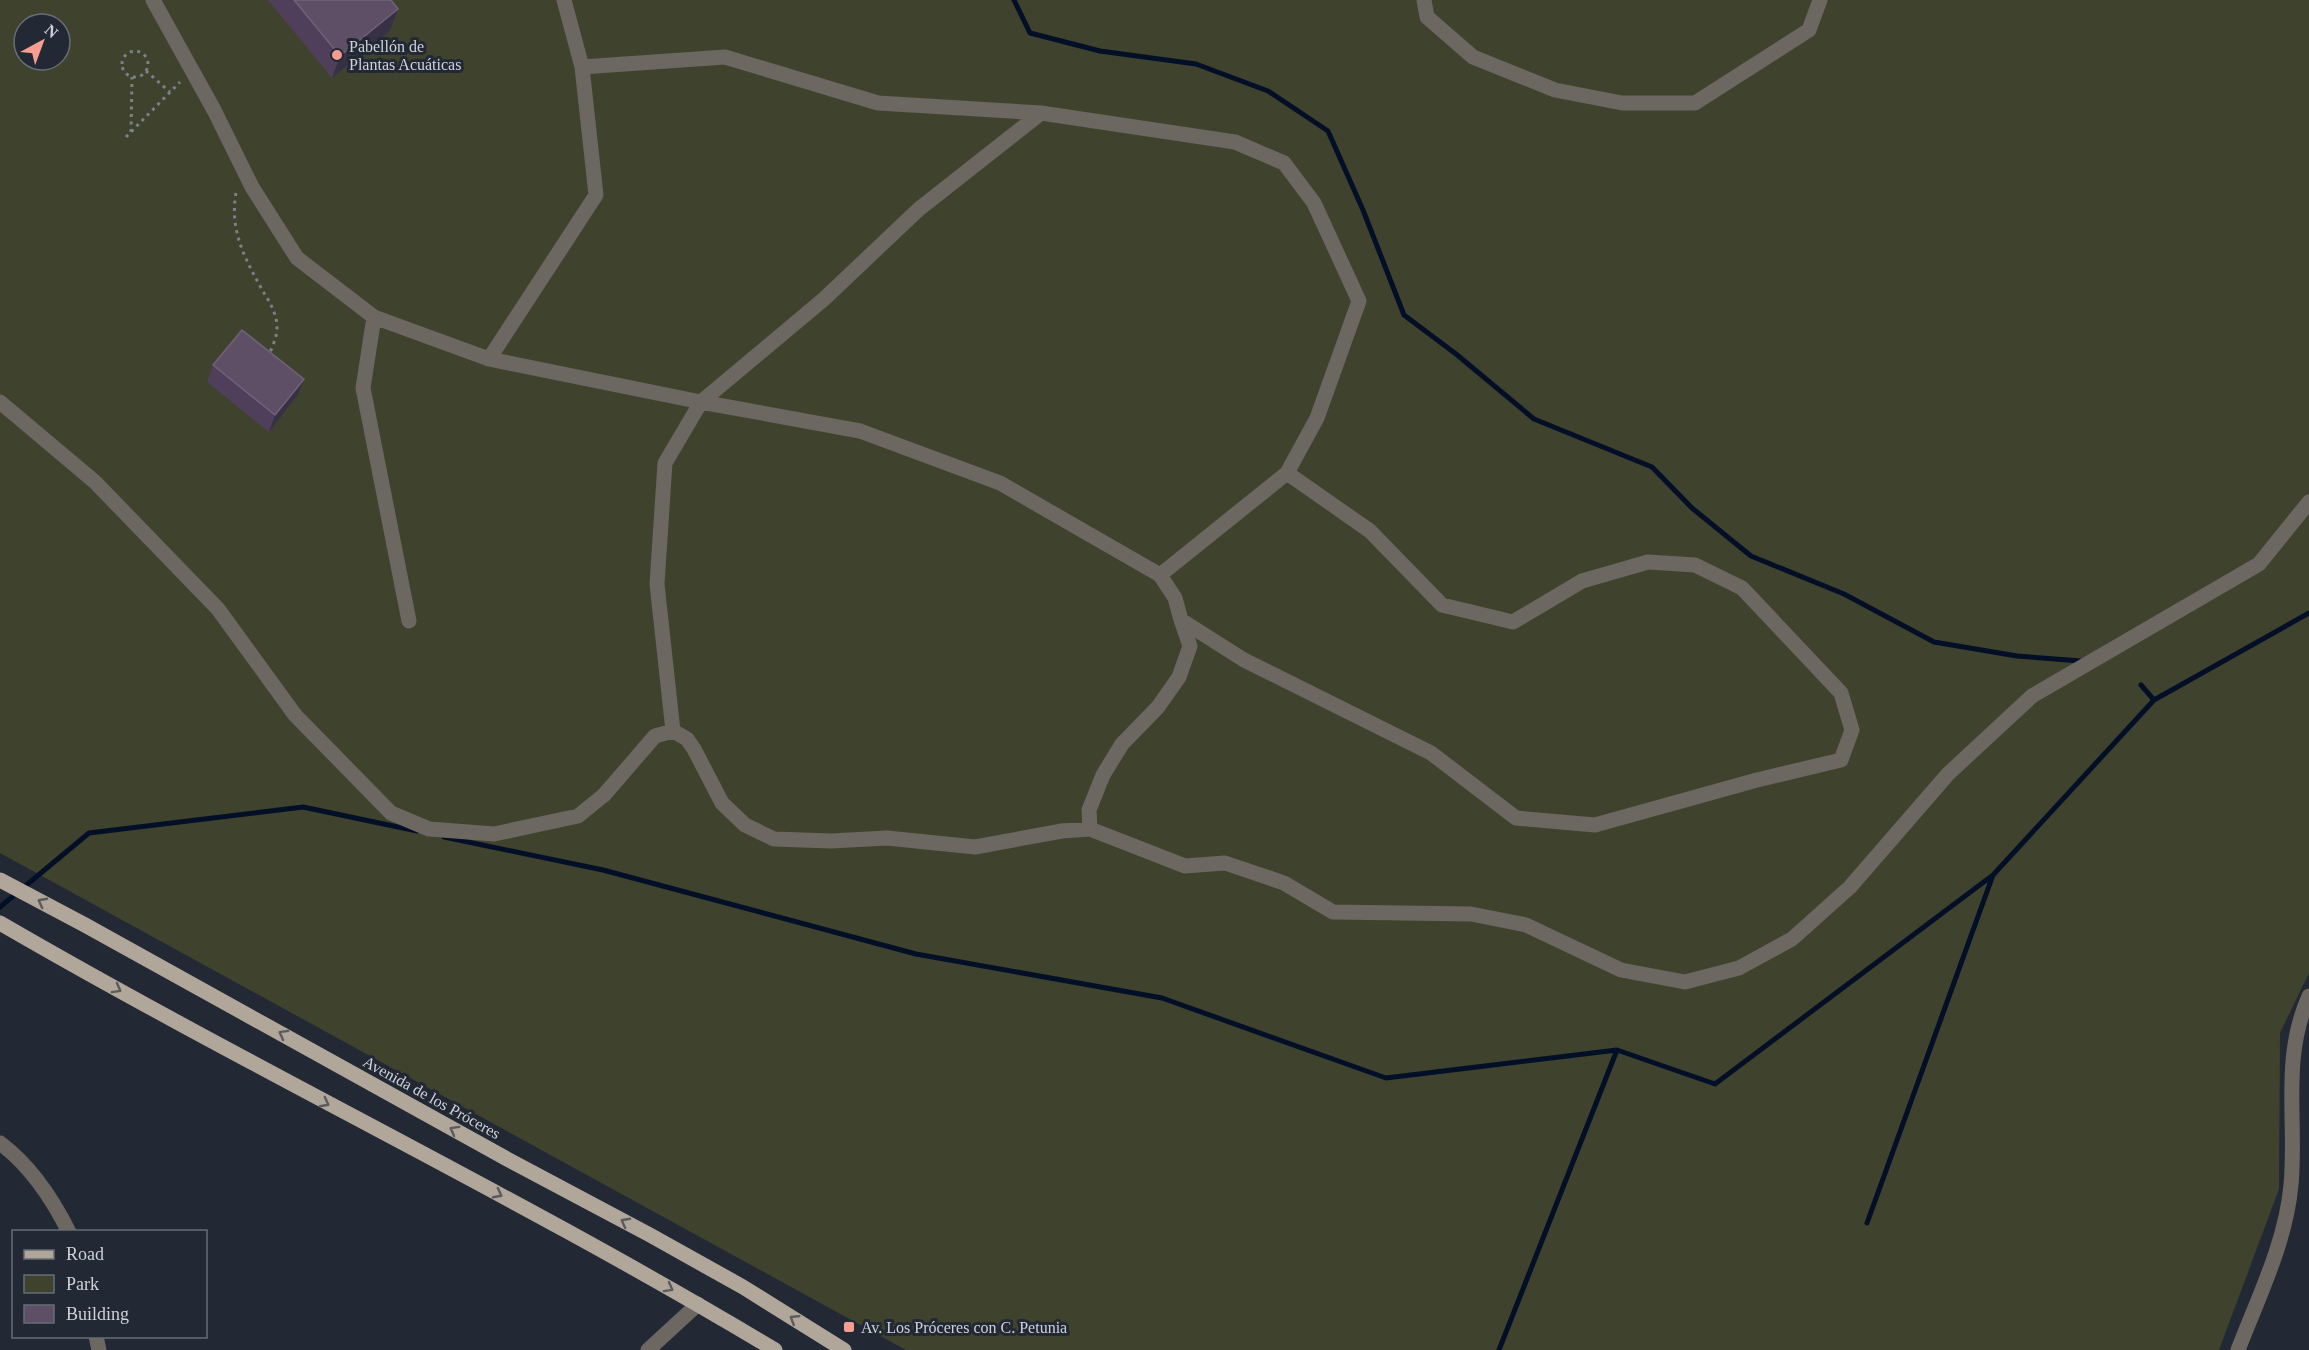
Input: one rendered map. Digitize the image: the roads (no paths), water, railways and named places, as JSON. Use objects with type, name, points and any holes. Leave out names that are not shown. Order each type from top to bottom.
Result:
[{"type":"main road","name":"Avenida de los Próceres","points":[[0,880],[743,1287],[844,1350]]},
{"type":"main road","points":[[0,923],[698,1304],[775,1350]]},
{"type":"street","points":[[153,0],[214,110],[252,188],[297,258],[374,317],[489,359],[701,402],[860,431],[1000,483],[1160,575],[1175,598],[1190,646],[1179,677],[1158,706],[1122,744],[1103,775],[1089,810],[1090,829]]},
{"type":"street","points":[[489,359],[596,195],[582,67],[564,0]]},
{"type":"street","points":[[1424,0],[1427,17],[1473,57],[1555,90],[1622,103],[1695,103],[1809,30],[1820,0]]},
{"type":"street","points":[[582,67],[725,57],[878,103],[1041,113],[1235,142],[1284,163],[1314,203],[1359,301],[1317,418],[1287,473],[1160,575]]},
{"type":"street","points":[[673,731],[657,584],[665,463],[701,402],[824,299],[919,209],[1041,113]]},
{"type":"street","points":[[374,317],[363,388],[409,621]]},
{"type":"street","points":[[0,402],[96,482],[218,609],[295,715],[391,813],[429,829],[494,834],[578,816],[603,795],[656,736],[673,731],[687,739],[694,749],[722,803],[745,825],[774,839],[831,841],[887,838],[975,847],[1062,831],[1090,829],[1185,866],[1226,862],[1284,883],[1333,912],[1471,914],[1504,920],[1526,925],[1621,970],[1685,981],[1739,968],[1792,939],[1850,887],[1948,774],[2032,696],[2259,564],[2309,502]]},
{"type":"street","points":[[1181,620],[1244,660],[1431,753],[1516,818],[1595,825],[1757,780],[1841,760],[1852,730],[1841,693],[1742,588],[1695,565],[1648,562],[1582,581],[1513,622],[1442,605],[1370,531],[1287,473]]},
{"type":"street","points":[[2238,1350],[2273,1259],[2289,1198],[2292,1161],[2291,1069],[2295,1038],[2309,996]]},
{"type":"street","points":[[0,1143],[32,1173],[55,1203],[68,1230]]},
{"type":"street","points":[[648,1350],[698,1304]]},
{"type":"waterway","points":[[1014,0],[1030,33],[1100,51],[1196,64],[1268,91],[1328,131],[1363,210],[1404,315],[1456,354],[1534,419],[1652,467],[1692,508],[1751,556],[1844,594],[1934,642],[2017,656],[2081,661]]},
{"type":"waterway","points":[[1499,1350],[1617,1050],[1715,1084],[1993,875],[2154,700],[2309,613]]},
{"type":"waterway","points":[[2141,685],[2154,700]]},
{"type":"waterway","points":[[0,907],[89,833],[303,807],[417,831]]},
{"type":"waterway","points":[[444,837],[603,870],[916,954],[1162,998],[1386,1078],[1617,1050]]},
{"type":"waterway","points":[[1867,1223],[1993,875]]},
{"type":"place","name":"Pabellón de Plantas Acuáticas","points":[[337,55]]},
{"type":"place","name":"Av. Los Próceres con C. Petunia","points":[[849,1327]]}]
